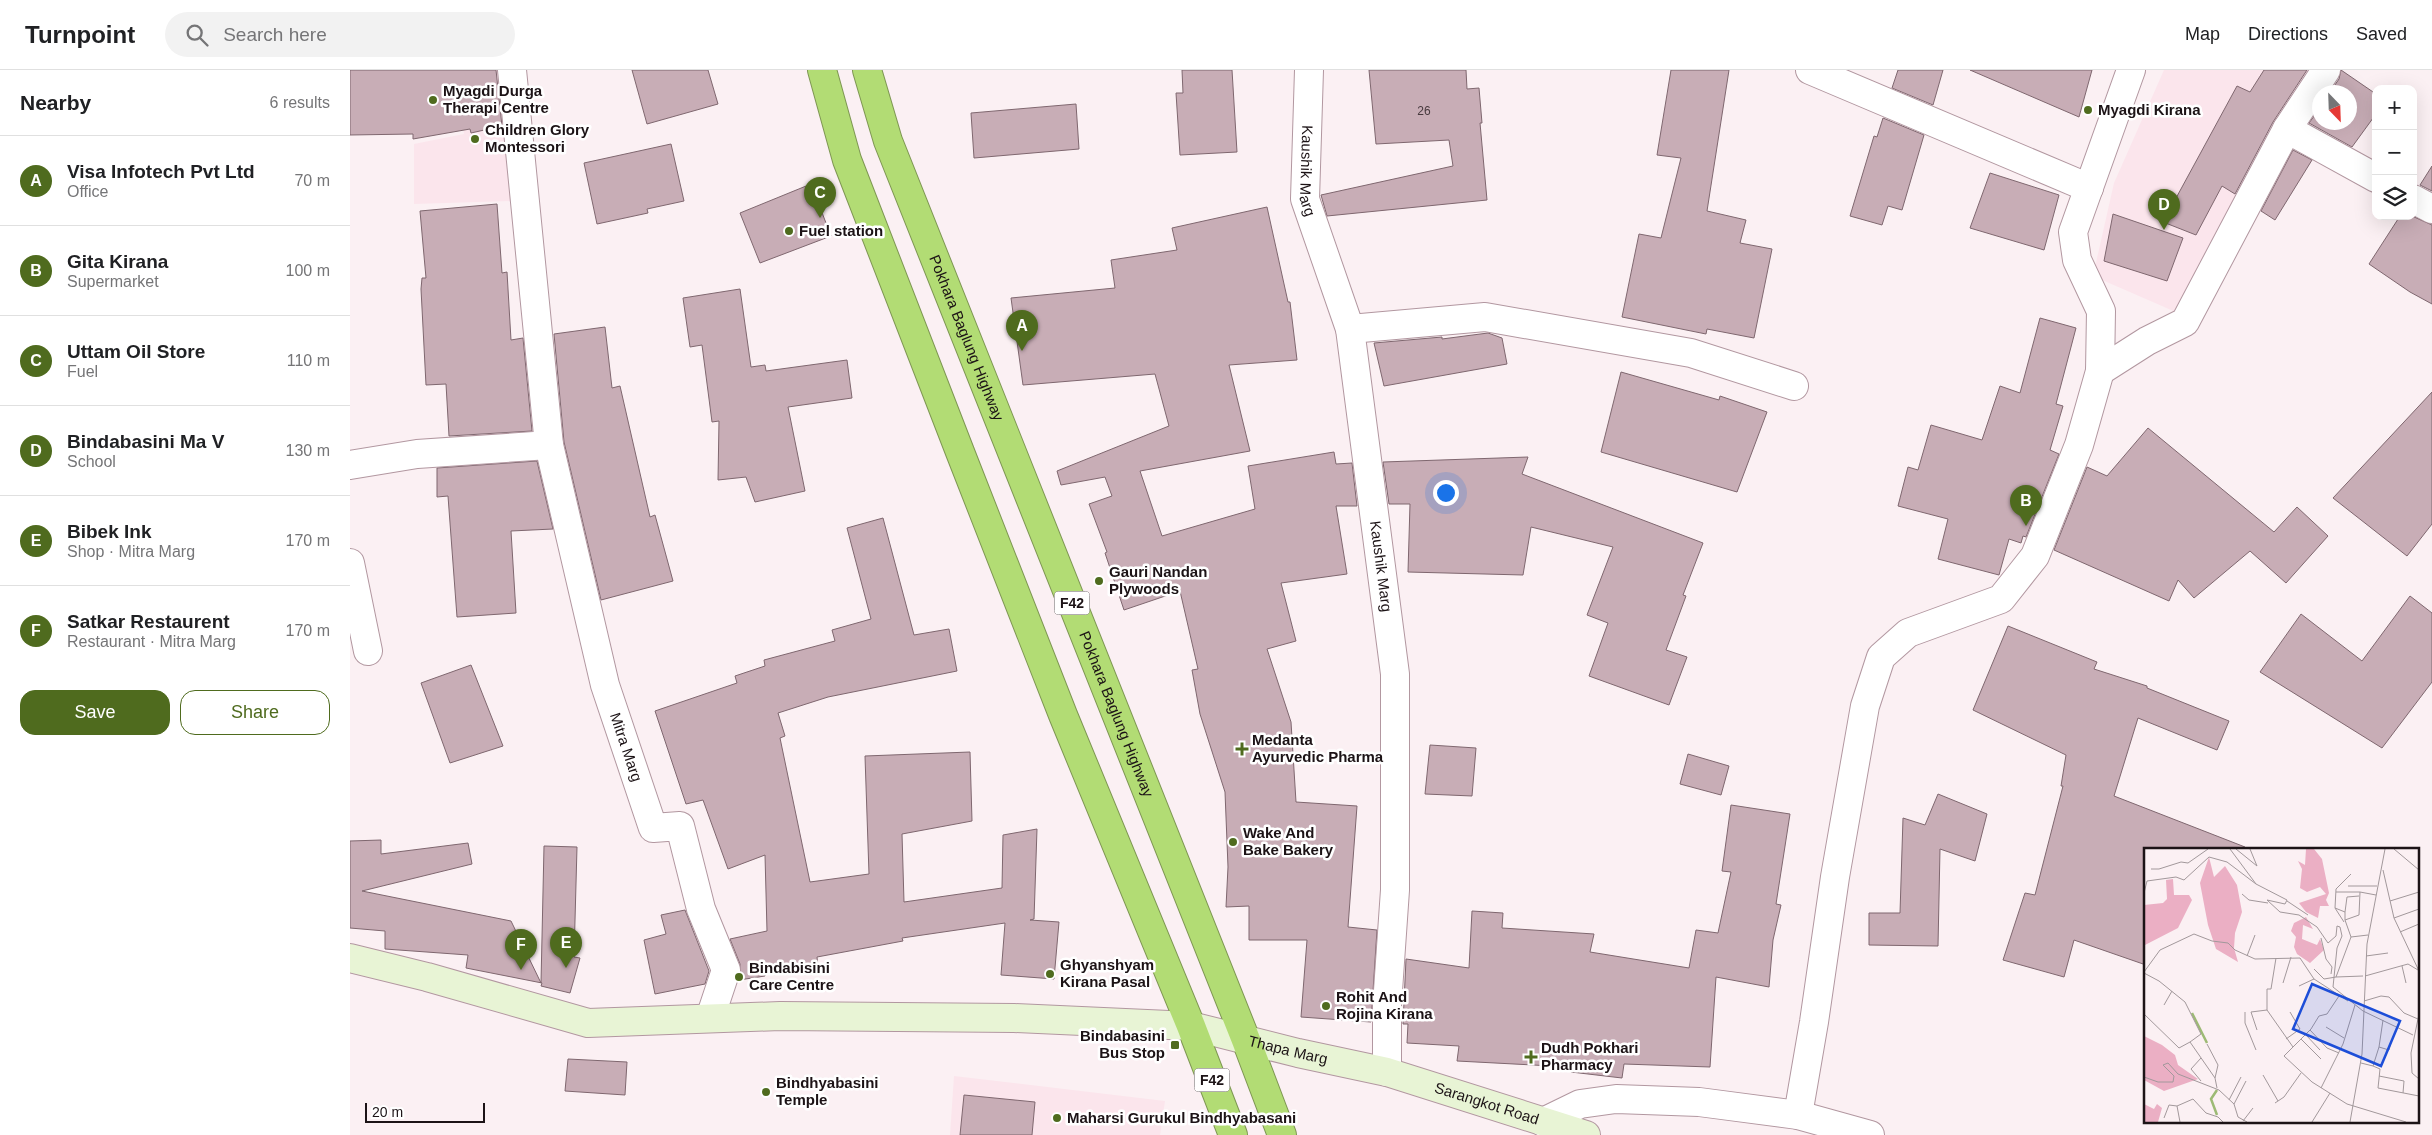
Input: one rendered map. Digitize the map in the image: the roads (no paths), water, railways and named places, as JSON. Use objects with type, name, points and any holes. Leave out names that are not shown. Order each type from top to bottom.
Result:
[{"type":"highway","name":"F42","points":[[822,70],[848,160],[953,433],[1063,715],[1191,1026],[1233,1135]]},
{"type":"highway","name":"Pokhara Baglung Highway","points":[[867,70],[888,141],[1246,1040],[1282,1135]]},
{"type":"main road","name":"Thapa Marg","points":[[350,958],[427,977],[588,1023],[780,1016],[1014,1018],[1191,1026],[1298,1054],[1387,1072]]},
{"type":"main road","name":"Sarangkot Road","points":[[1387,1072],[1586,1135]]},
{"type":"street","points":[[350,465],[417,454],[549,445],[512,70]]},
{"type":"street","name":"Kaushik Marg","points":[[1309,70],[1305,199],[1350,329],[1395,674],[1395,890],[1387,1005],[1387,1072]]},
{"type":"street","points":[[1810,70],[2089,188]]},
{"type":"street","points":[[1798,1115],[1814,1022],[1835,877],[1863,715],[1881,657],[1908,633],[2001,599],[2035,556],[2079,445],[2100,372],[2101,311],[2077,260],[2073,232],[2131,70]]},
{"type":"street","points":[[2100,372],[2147,341],[2185,322],[2287,129],[2326,70]]},
{"type":"street","points":[[2287,129],[2372,176]]},
{"type":"street","points":[[2417,201],[2432,209]]},
{"type":"street","points":[[1350,329],[1485,317],[1691,353],[1794,386]]},
{"type":"street","name":"Mitra Marg","points":[[549,445],[605,685],[654,828],[680,826],[701,909],[726,970],[710,1018]]},
{"type":"street","points":[[350,563],[368,651]]},
{"type":"street","points":[[1543,1122],[1580,1104],[1616,1099],[1699,1102],[1798,1115],[1870,1135]]},
{"type":"place","name":"Myagdi Durga Therapi Centre","points":[[433,100]]},
{"type":"place","name":"Myagdi Kirana","points":[[2088,110]]},
{"type":"place","name":"Children Glory Montessori","points":[[475,139]]},
{"type":"place","name":"Uttam Oil Store","points":[[820,218]]},
{"type":"place","name":"Bindabasini Ma V","points":[[2164,230]]},
{"type":"place","name":"Fuel station","points":[[789,231]]},
{"type":"place","name":"Visa Infotech Pvt Ltd","points":[[1022,351]]},
{"type":"place","name":"Gita Kirana","points":[[2026,526]]},
{"type":"place","name":"Gauri Nandan Plywoods","points":[[1099,581]]},
{"type":"place","name":"Medanta Ayurvedic Pharma","points":[[1242,749]]},
{"type":"place","name":"Wake And Bake Bakery","points":[[1233,842]]},
{"type":"place","name":"Bibek Ink","points":[[566,968]]},
{"type":"place","name":"Satkar Restaurent","points":[[521,970]]},
{"type":"place","name":"Ghyanshyam Kirana Pasal","points":[[1050,974]]},
{"type":"place","name":"Bindabisini Care Centre","points":[[739,977]]},
{"type":"place","name":"Rohit And Rojina Kirana","points":[[1326,1006]]},
{"type":"place","name":"Bindabasini Bus Stop","points":[[1175,1045]]},
{"type":"place","name":"Dudh Pokhari Pharmacy","points":[[1531,1057]]},
{"type":"place","name":"Bindhyabasini Temple","points":[[766,1092]]},
{"type":"place","name":"Maharsi Gurukul Bindhyabasani","points":[[1057,1118]]}]
